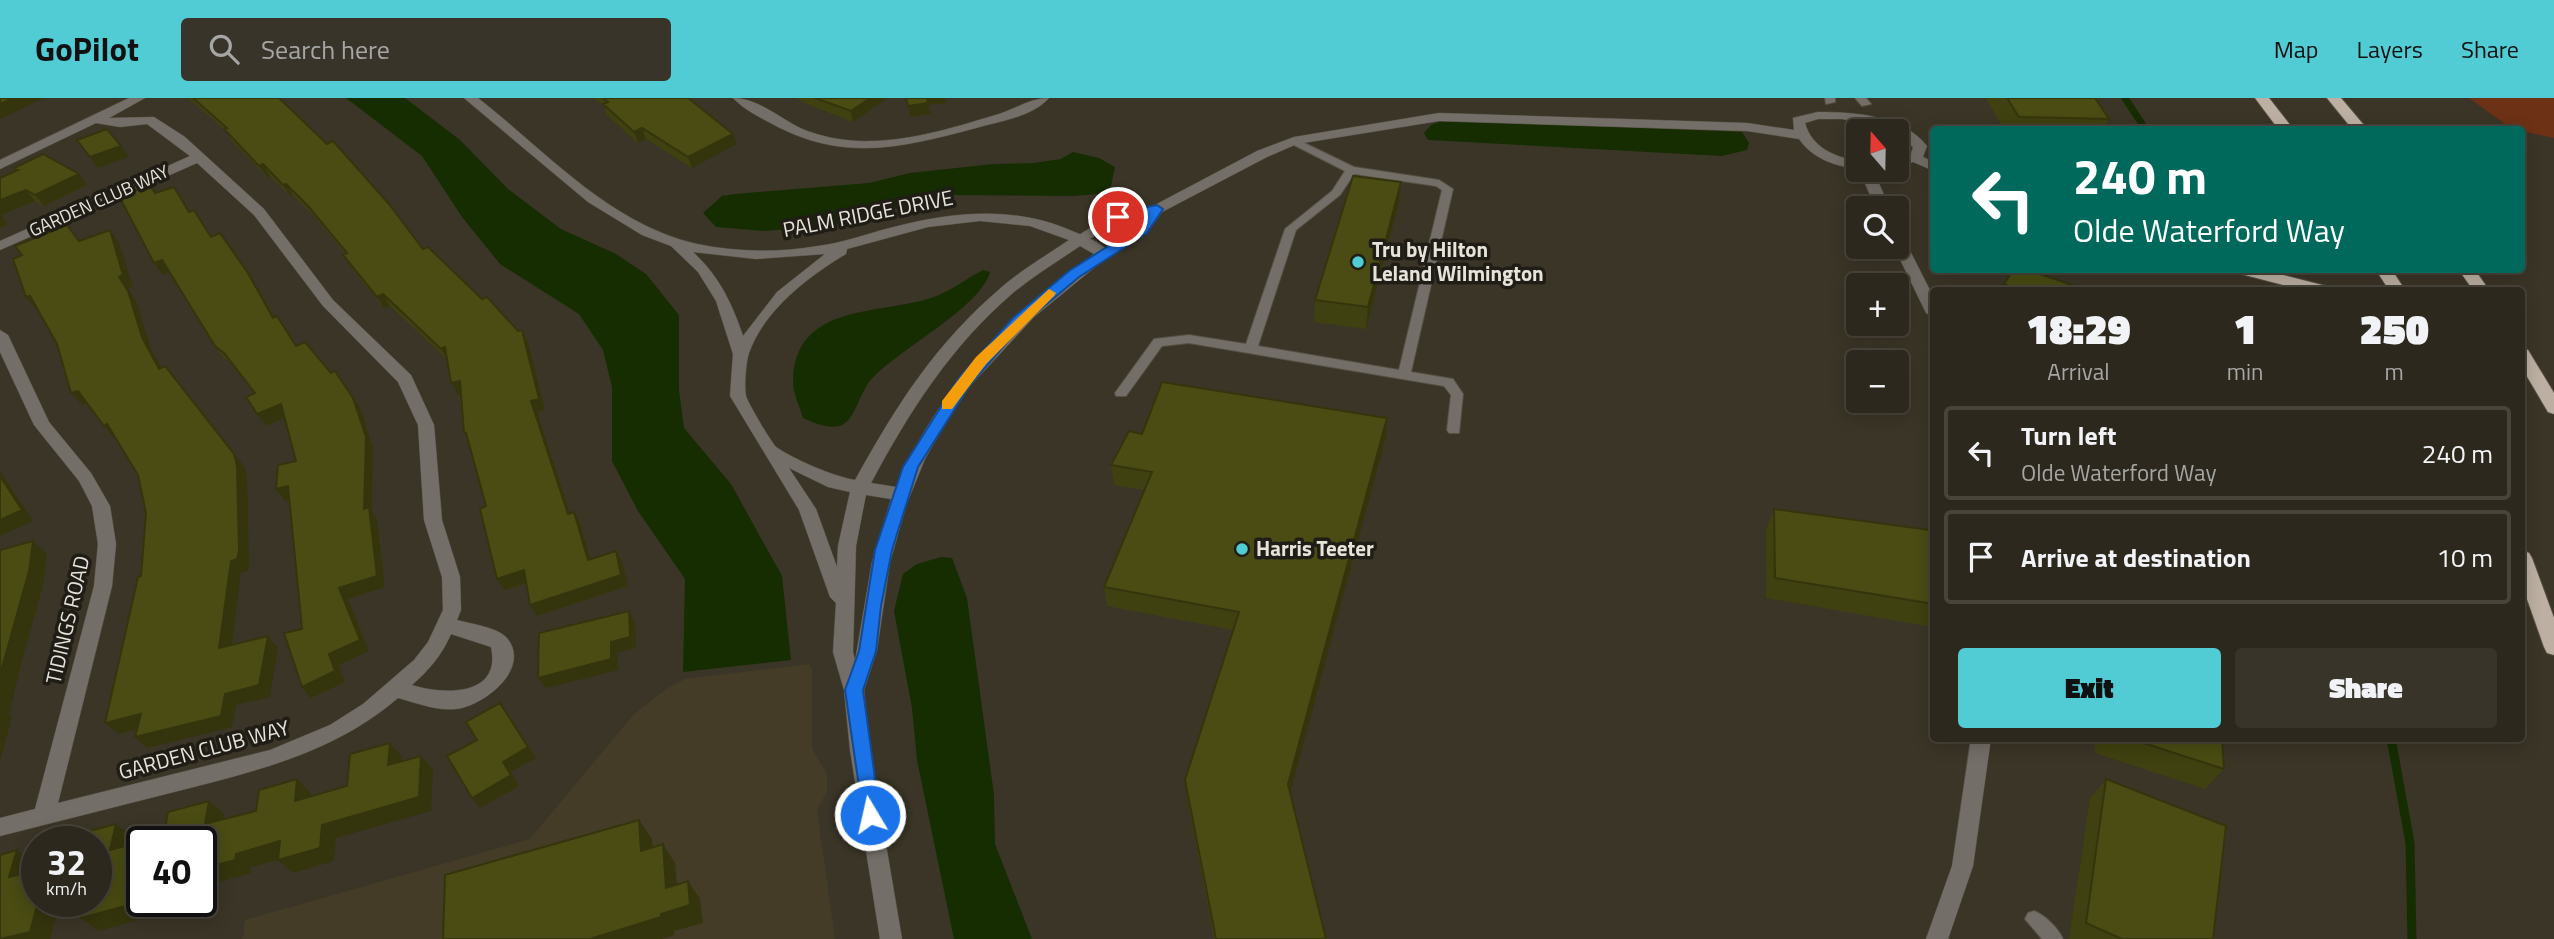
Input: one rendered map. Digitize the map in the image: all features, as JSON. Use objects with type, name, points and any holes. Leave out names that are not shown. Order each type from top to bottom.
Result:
[{"type":"highway","points":[[2262,98],[2284,126]]},
{"type":"highway","points":[[2334,98],[2358,126]]},
{"type":"highway","points":[[2258,273],[2309,287]]},
{"type":"highway","points":[[2525,359],[2554,408]]},
{"type":"highway","points":[[2525,566],[2554,647]]},
{"type":"street","points":[[0,165],[140,98],[150,104],[149,120],[120,123],[97,120]]},
{"type":"street","name":"PALM RIDGE DRIVE","points":[[470,98],[593,200],[676,243],[727,253],[812,252],[856,243],[918,224],[977,217],[1036,221],[1081,238],[1104,254]]},
{"type":"street","points":[[739,98],[804,133],[839,144],[872,147],[913,141],[1013,113],[1043,98]]},
{"type":"street","points":[[1801,135],[1798,121],[1805,111],[1830,100],[1872,104],[1903,118],[1919,136],[1920,147],[1909,159]]},
{"type":"street","points":[[891,939],[860,750],[854,690],[843,652],[842,612],[847,546],[859,489],[901,412],[939,359],[1009,289],[1081,238],[1118,217],[1157,209],[1294,141],[1439,117],[1747,127],[1801,135],[1826,156],[1846,162]]},
{"type":"street","name":"GARDEN CLUB WAY","points":[[0,827],[272,758],[337,731],[396,689],[421,666],[447,625],[452,610],[451,577],[433,520],[429,440],[414,394],[395,368],[328,303],[266,220],[199,157],[169,132],[149,120]]},
{"type":"street","name":"GARDEN CLUB WAY","points":[[0,246],[199,157]]},
{"type":"street","points":[[1913,157],[1930,165]]},
{"type":"street","points":[[854,690],[868,651],[877,582],[900,494],[924,442],[981,360],[1034,306],[1104,254],[1142,230],[1157,209]]},
{"type":"street","name":"PALM RIDGE DRIVE","points":[[676,243],[703,269],[730,313],[741,354],[738,396],[751,424],[769,450],[834,483],[900,494]]},
{"type":"street","points":[[741,354],[758,323],[789,287],[820,264],[856,243]]},
{"type":"street","points":[[1907,259],[1930,305]]},
{"type":"street","name":"TIDINGS ROAD","points":[[0,335],[42,425],[93,490],[106,524],[107,565],[103,586],[44,816]]},
{"type":"street","points":[[769,450],[807,509],[832,575],[842,612]]},
{"type":"street","points":[[396,689],[445,701],[458,700],[472,695],[495,679],[503,659],[500,643],[447,625]]},
{"type":"street","points":[[1937,939],[1955,891],[1968,838],[1980,742]]},
{"type":"lane","points":[[1294,141],[1351,170],[1439,183],[1448,189],[1404,374]]},
{"type":"lane","points":[[1251,349],[1291,229],[1335,193],[1351,170]]},
{"type":"lane","points":[[1121,393],[1157,342],[1189,339],[1448,382],[1457,394],[1454,430]]},
{"type":"lane","points":[[2034,919],[2053,939]]},
{"type":"shaded area","points":[[346,98],[405,98],[460,140],[508,189],[561,229],[616,254],[646,274],[679,315],[679,390],[684,428],[731,484],[782,576],[791,660],[683,672],[685,579],[638,511],[612,461],[612,387],[603,350],[579,314],[500,264],[462,217],[422,156]]},
{"type":"shaded area","points":[[2469,98],[2554,98],[2554,138],[2525,132],[2525,126],[2508,126]]},
{"type":"shaded area","points":[[1445,120],[1742,132],[1749,143],[1747,150],[1722,156],[1428,140],[1424,133],[1431,125]]},
{"type":"shaded area","points":[[1073,152],[1099,158],[1115,167],[1111,186],[1098,194],[1073,196],[940,195],[823,227],[764,231],[716,227],[703,213],[722,196],[869,183],[910,173],[993,164],[1033,163],[1061,159]]},
{"type":"shaded area","points":[[983,270],[990,272],[971,300],[882,369],[866,386],[845,423],[831,427],[803,418],[793,382],[797,356],[808,338],[823,325],[864,311],[931,298]]},
{"type":"shaded area","points":[[941,557],[952,558],[967,598],[994,795],[995,844],[1032,939],[954,939],[917,760],[912,708],[894,611],[903,574],[917,564]]},
{"type":"shaded area","points":[[809,664],[812,670],[812,748],[827,774],[827,792],[817,810],[835,939],[242,939],[245,920],[530,839],[634,714],[666,689],[685,679]]},
{"type":"building","points":[[0,98],[13,98],[0,104]]},
{"type":"building","points":[[193,98],[279,98],[327,144],[333,141],[389,204],[423,249],[428,247],[482,299],[487,297],[518,331],[522,330],[539,399],[531,401],[568,514],[574,512],[588,560],[616,551],[621,575],[530,605],[524,570],[497,579],[480,509],[486,506],[464,433],[460,381],[451,383],[445,347],[441,349],[383,294],[377,297],[343,255],[347,253],[308,206],[263,164],[259,166],[224,129],[227,128]]},
{"type":"building","points":[[603,98],[688,98],[733,134],[688,157],[642,128],[634,132],[603,104],[608,102]]},
{"type":"building","points":[[815,98],[870,98],[851,111]]},
{"type":"building","points":[[906,98],[927,98],[928,103],[908,106]]},
{"type":"building","points":[[2007,98],[2095,98],[2109,119],[2019,117]]},
{"type":"building","points":[[107,129],[121,146],[90,157],[77,140]]},
{"type":"building","points":[[43,154],[79,174],[35,195],[26,190],[0,200],[0,178]]},
{"type":"building","name":"Tru by Hilton Leland Wilmington","points":[[1353,176],[1401,182],[1368,307],[1315,300]]},
{"type":"building","points":[[150,185],[155,193],[174,187],[189,212],[194,210],[211,237],[220,233],[248,273],[273,318],[277,316],[296,346],[305,342],[331,373],[335,371],[353,398],[366,437],[364,509],[369,507],[377,576],[339,588],[360,640],[329,654],[335,671],[302,687],[284,633],[302,629],[288,486],[276,489],[278,465],[296,461],[281,404],[257,414],[246,397],[255,393],[224,353],[215,346],[162,260],[154,263],[119,196]]},
{"type":"building","points":[[67,225],[79,241],[110,230],[123,275],[119,277],[128,291],[142,337],[159,369],[165,366],[234,454],[237,466],[239,551],[237,559],[231,561],[219,648],[268,636],[259,685],[225,694],[221,716],[135,737],[141,714],[105,723],[138,577],[141,576],[146,513],[138,475],[107,424],[104,426],[78,391],[71,393],[57,344],[30,296],[26,297],[13,259],[22,255],[15,246]]},
{"type":"building","points":[[2011,273],[2037,273],[2078,287],[2012,287],[2004,284]]},
{"type":"building","points":[[1162,382],[1387,418],[1288,784],[1326,939],[1216,939],[1185,780],[1239,612],[1104,587],[1152,472],[1111,465],[1129,431],[1142,434]]},
{"type":"building","points":[[0,476],[22,510],[0,520]]},
{"type":"building","points":[[1774,509],[1930,530],[1930,603],[1775,578]]},
{"type":"building","points":[[33,541],[29,571],[0,675],[0,550]]},
{"type":"building","points":[[629,611],[630,637],[611,642],[611,659],[538,678],[539,633]]},
{"type":"building","points":[[500,703],[528,747],[503,762],[511,775],[472,798],[447,756],[477,740],[466,722]]},
{"type":"building","points":[[2140,742],[2222,742],[2224,769]]},
{"type":"building","points":[[390,743],[388,765],[421,756],[419,797],[322,825],[320,848],[278,860],[280,841],[236,854],[235,860],[217,865],[217,826],[166,826],[168,812],[209,801],[205,824],[256,811],[259,790],[297,779],[295,801],[347,786],[350,754]]},
{"type":"building","points":[[2106,779],[2226,826],[2213,939],[2122,939],[2086,923]]},
{"type":"building","points":[[639,820],[641,851],[663,844],[666,888],[688,881],[690,905],[590,939],[443,939],[445,875]]},
{"type":"building","points":[[116,824],[112,841],[112,826],[108,826]]},
{"type":"building","points":[[126,846],[126,906],[112,910],[112,849]]},
{"type":"building","points":[[17,850],[9,877],[21,874],[21,917],[34,917],[30,932],[0,939],[0,855]]},
{"type":"waterway","points":[[2125,98],[2143,126]]},
{"type":"waterway","points":[[2392,742],[2410,843],[2412,939]]},
{"type":"slow traffic","points":[[947,405],[981,360],[1049,293]]},
{"type":"place","name":"Tru by Hilton Leland Wilmington","points":[[1358,262]]},
{"type":"place","name":"Harris Teeter","points":[[1242,549]]},
{"type":"route","points":[[870,815],[854,690],[868,651],[872,606],[884,550],[900,494],[911,467],[964,381],[1018,321],[1074,274],[1142,230],[1157,209],[1118,217]]}]
